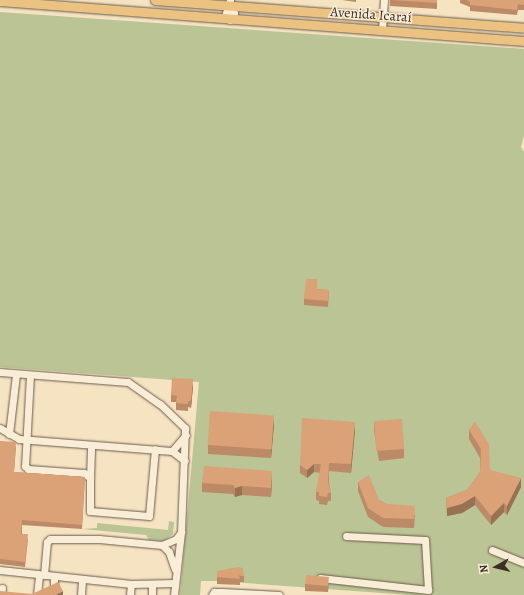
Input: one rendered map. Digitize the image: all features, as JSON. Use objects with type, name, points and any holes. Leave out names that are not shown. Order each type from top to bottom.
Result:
[{"type":"main road","name":"Avenida Icaraí","points":[[155,0],[229,3],[524,28]]},
{"type":"main road","name":"Avenida Icaraí","points":[[0,1],[71,3],[230,20],[382,29],[524,41]]},
{"type":"street","points":[[382,29],[384,0]]},
{"type":"street","points":[[229,3],[226,14],[230,20]]},
{"type":"street","points":[[0,372],[128,382],[175,417],[185,428],[186,435],[181,532],[174,595]]},
{"type":"street","points":[[9,434],[16,374]]},
{"type":"street","points":[[30,375],[24,462],[28,469],[80,472],[90,478]]},
{"type":"street","points":[[0,428],[9,434],[25,440],[172,451],[185,461]]},
{"type":"street","points":[[172,451],[186,435]]},
{"type":"street","points":[[91,445],[90,511],[150,516],[156,450]]},
{"type":"street","points":[[38,595],[47,542],[50,539],[99,539],[162,545],[176,539],[181,532]]},
{"type":"street","points":[[318,578],[428,590],[425,540],[346,536]]},
{"type":"street","points":[[162,545],[169,552],[176,572]]},
{"type":"street","points":[[492,550],[524,563]]},
{"type":"street","points":[[0,570],[82,580],[131,584],[152,585],[175,583]]},
{"type":"street","points":[[54,595],[56,576]]},
{"type":"street","points":[[81,595],[82,580]]},
{"type":"street","points":[[130,595],[131,584]]},
{"type":"street","points":[[152,585],[152,595]]},
{"type":"street","points":[[212,595],[214,592],[222,592],[279,595]]},
{"type":"green space","points":[[0,12],[524,49],[524,136],[521,147],[524,152],[524,595],[409,595],[201,581],[200,595],[180,595],[199,382],[0,367]]},
{"type":"green space","points":[[169,521],[174,522],[173,534],[164,541],[149,540],[146,535],[82,529],[97,528],[97,523],[168,530]]},
{"type":"building","points":[[391,0],[437,0],[437,3]]},
{"type":"building","points":[[467,0],[524,0],[524,5],[518,4],[517,10],[470,5],[470,2]]},
{"type":"building","points":[[306,279],[317,279],[317,289],[329,290],[328,301],[304,299]]},
{"type":"building","points":[[172,378],[193,379],[191,401],[188,401],[188,404],[176,403],[177,396],[171,395]]},
{"type":"building","points":[[210,411],[274,415],[271,449],[208,445]]},
{"type":"building","points":[[302,418],[355,422],[351,464],[329,463],[328,482],[331,493],[328,493],[327,497],[319,496],[319,492],[316,492],[321,464],[314,464],[307,470],[300,465]]},
{"type":"building","points":[[402,419],[404,449],[376,451],[374,421]]},
{"type":"building","points":[[475,422],[489,444],[490,470],[521,478],[507,506],[504,503],[491,516],[475,496],[462,504],[447,508],[446,498],[467,490],[480,472],[481,449],[469,430]]},
{"type":"building","points":[[0,441],[16,442],[14,472],[85,477],[82,525],[22,520],[21,534],[28,534],[25,562],[0,559]]},
{"type":"building","points":[[204,466],[272,471],[271,488],[242,486],[235,488],[233,485],[202,483]]},
{"type":"building","points":[[369,475],[379,500],[387,504],[415,506],[414,519],[383,518],[368,508],[358,482]]},
{"type":"building","points":[[238,567],[243,568],[244,576],[239,575],[240,579],[217,577],[217,571]]},
{"type":"building","points":[[306,575],[329,577],[328,586],[305,584]]},
{"type":"building","points":[[58,582],[63,591],[55,595],[0,595],[0,591],[32,594]]}]
